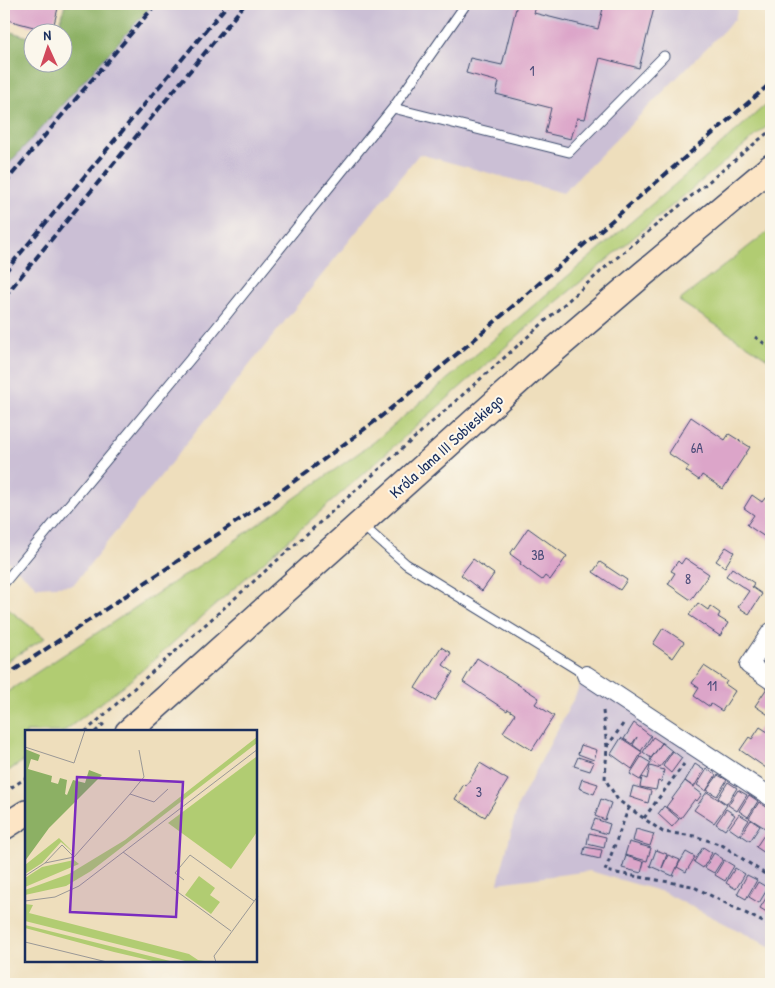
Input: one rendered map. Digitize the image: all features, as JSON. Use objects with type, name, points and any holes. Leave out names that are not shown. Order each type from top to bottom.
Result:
[{"type":"main road","name":"Króla Jana III Sobieskiego","points":[[130,730],[559,346],[771,167]]},
{"type":"main road","points":[[4,827],[25,814]]},
{"type":"street","points":[[771,632],[749,665],[771,680]]},
{"type":"street","points":[[586,675],[771,797]]},
{"type":"lane","points":[[4,582],[212,333],[393,108],[466,4]]},
{"type":"lane","points":[[393,108],[570,152],[664,56]]},
{"type":"lane","points":[[360,524],[406,564],[586,675]]},
{"type":"path","points":[[87,730],[608,265],[771,130]]},
{"type":"path","points":[[755,337],[771,348]]},
{"type":"path","points":[[600,685],[607,748],[605,779],[618,800],[663,832],[694,836],[722,845],[771,878]]},
{"type":"path","points":[[607,748],[620,726],[638,710]]},
{"type":"path","points":[[644,818],[697,748]]},
{"type":"path","points":[[4,792],[25,779]]},
{"type":"path","points":[[629,807],[605,871],[692,886],[771,926]]},
{"type":"shaded area","points":[[153,4],[739,4],[735,19],[563,193],[419,154],[73,585],[37,587],[4,558],[4,169]]},
{"type":"shaded area","points":[[586,675],[771,788],[771,947],[663,892],[590,871],[498,883],[518,805]]},
{"type":"green space","points":[[65,4],[153,4],[4,169],[4,30],[22,35],[22,72],[72,72],[72,22],[60,22]]},
{"type":"green space","points":[[771,100],[771,123],[547,310],[131,680],[66,730],[25,730],[25,760],[4,774],[4,694],[206,561],[374,442]]},
{"type":"green space","points":[[771,229],[771,361],[679,301]]},
{"type":"green space","points":[[7,608],[45,638],[4,663],[4,609]]},
{"type":"building","points":[[4,4],[59,4],[54,22],[22,22],[22,24],[4,19]]},
{"type":"building","points":[[517,4],[537,4],[534,13],[598,29],[604,4],[655,4],[639,68],[600,58],[585,119],[577,118],[571,139],[545,133],[551,108],[496,94],[499,82],[466,73],[470,58],[502,65]]},
{"type":"building","points":[[691,417],[725,440],[729,434],[750,447],[723,489],[702,475],[699,480],[686,471],[689,467],[668,453]]},
{"type":"building","points":[[752,495],[762,502],[765,498],[771,502],[771,541],[747,525],[754,515],[744,508]]},
{"type":"building","points":[[528,528],[567,556],[550,580],[545,576],[542,580],[510,554]]},
{"type":"building","points":[[726,547],[734,552],[725,567],[716,561]]},
{"type":"building","points":[[685,558],[709,574],[691,600],[668,584],[675,573],[671,571],[678,561],[681,564]]},
{"type":"building","points":[[473,559],[494,574],[482,591],[461,575]]},
{"type":"building","points":[[600,562],[627,580],[620,590],[593,572]]},
{"type":"building","points":[[732,568],[754,583],[752,587],[762,594],[749,614],[738,607],[749,591],[726,576]]},
{"type":"building","points":[[698,603],[708,610],[710,606],[720,613],[718,617],[728,623],[720,636],[689,615]]},
{"type":"building","points":[[663,628],[684,642],[673,658],[653,644]]},
{"type":"building","points":[[441,647],[451,653],[443,665],[453,672],[435,701],[415,688]]},
{"type":"building","points":[[477,658],[539,698],[535,704],[554,716],[532,750],[503,732],[515,714],[508,709],[507,711],[463,682]]},
{"type":"building","points":[[704,666],[727,681],[725,684],[735,691],[722,711],[711,704],[710,707],[694,696],[699,688],[692,683]]},
{"type":"building","points":[[769,685],[771,686],[770,716],[755,706]]},
{"type":"building","points":[[634,723],[651,736],[641,751],[633,745],[637,737],[632,744],[624,739]]},
{"type":"building","points":[[760,727],[771,734],[771,766],[769,770],[740,750],[749,737],[752,739]]},
{"type":"building","points":[[653,737],[662,743],[651,758],[643,752]]},
{"type":"building","points":[[621,738],[642,752],[632,769],[611,754]]},
{"type":"building","points":[[662,743],[672,751],[660,767],[650,760]]},
{"type":"building","points":[[581,745],[597,750],[594,760],[578,754]]},
{"type":"building","points":[[673,751],[682,758],[671,773],[663,766]]},
{"type":"building","points":[[578,757],[594,762],[590,771],[574,766]]},
{"type":"building","points":[[641,757],[651,763],[640,780],[630,774]]},
{"type":"building","points":[[480,763],[508,780],[485,817],[455,799],[464,784],[466,786]]},
{"type":"building","points":[[695,764],[704,770],[694,787],[685,781]]},
{"type":"building","points":[[650,766],[664,770],[661,782],[658,781],[656,790],[640,787],[642,777],[647,779]]},
{"type":"building","points":[[707,769],[716,775],[706,791],[697,785]]},
{"type":"building","points":[[718,775],[727,780],[717,796],[707,790]]},
{"type":"building","points":[[582,779],[598,784],[594,794],[579,788]]},
{"type":"building","points":[[685,781],[702,794],[697,801],[695,799],[681,818],[666,807]]},
{"type":"building","points":[[728,782],[737,788],[727,804],[718,798]]},
{"type":"building","points":[[633,786],[651,791],[648,803],[630,797]]},
{"type":"building","points":[[738,790],[747,795],[737,811],[728,805]]},
{"type":"building","points":[[707,792],[727,805],[714,823],[694,810]]},
{"type":"building","points":[[749,795],[758,801],[748,817],[739,811]]},
{"type":"building","points":[[601,799],[611,803],[605,820],[595,816]]},
{"type":"building","points":[[759,802],[771,810],[771,825],[768,830],[749,818]]},
{"type":"building","points":[[664,806],[679,819],[672,827],[658,814]]},
{"type":"building","points":[[726,809],[735,815],[725,830],[716,824]]},
{"type":"building","points":[[739,814],[749,820],[739,835],[729,828]]},
{"type":"building","points":[[595,819],[610,824],[607,834],[591,829]]},
{"type":"building","points":[[751,820],[760,826],[750,841],[741,835]]},
{"type":"building","points":[[636,829],[654,834],[650,846],[633,841]]},
{"type":"building","points":[[766,832],[771,835],[771,843],[765,853],[756,847]]},
{"type":"building","points":[[589,833],[606,837],[604,848],[587,844]]},
{"type":"building","points":[[629,842],[651,848],[647,861],[625,855]]},
{"type":"building","points":[[585,847],[602,850],[600,859],[583,855]]},
{"type":"building","points":[[703,847],[712,853],[703,868],[694,862]]},
{"type":"building","points":[[656,850],[667,854],[662,868],[668,855],[680,860],[673,876],[650,866]]},
{"type":"building","points":[[686,852],[695,857],[686,872],[677,867]]},
{"type":"building","points":[[714,853],[723,859],[714,873],[705,868]]},
{"type":"building","points":[[626,856],[644,862],[641,873],[622,868]]},
{"type":"building","points":[[724,860],[734,866],[725,881],[715,875]]},
{"type":"building","points":[[735,868],[745,874],[736,889],[726,883]]},
{"type":"building","points":[[747,875],[757,880],[746,899],[737,894]]},
{"type":"building","points":[[758,882],[768,888],[759,903],[749,897]]},
{"type":"building","points":[[771,890],[771,912],[770,914],[760,908]]},
{"type":"railway","points":[[4,184],[156,4]]},
{"type":"railway","points":[[4,273],[228,4]]},
{"type":"railway","points":[[4,297],[245,4]]},
{"type":"railway","points":[[4,677],[269,500],[378,419],[469,344],[771,83]]}]
